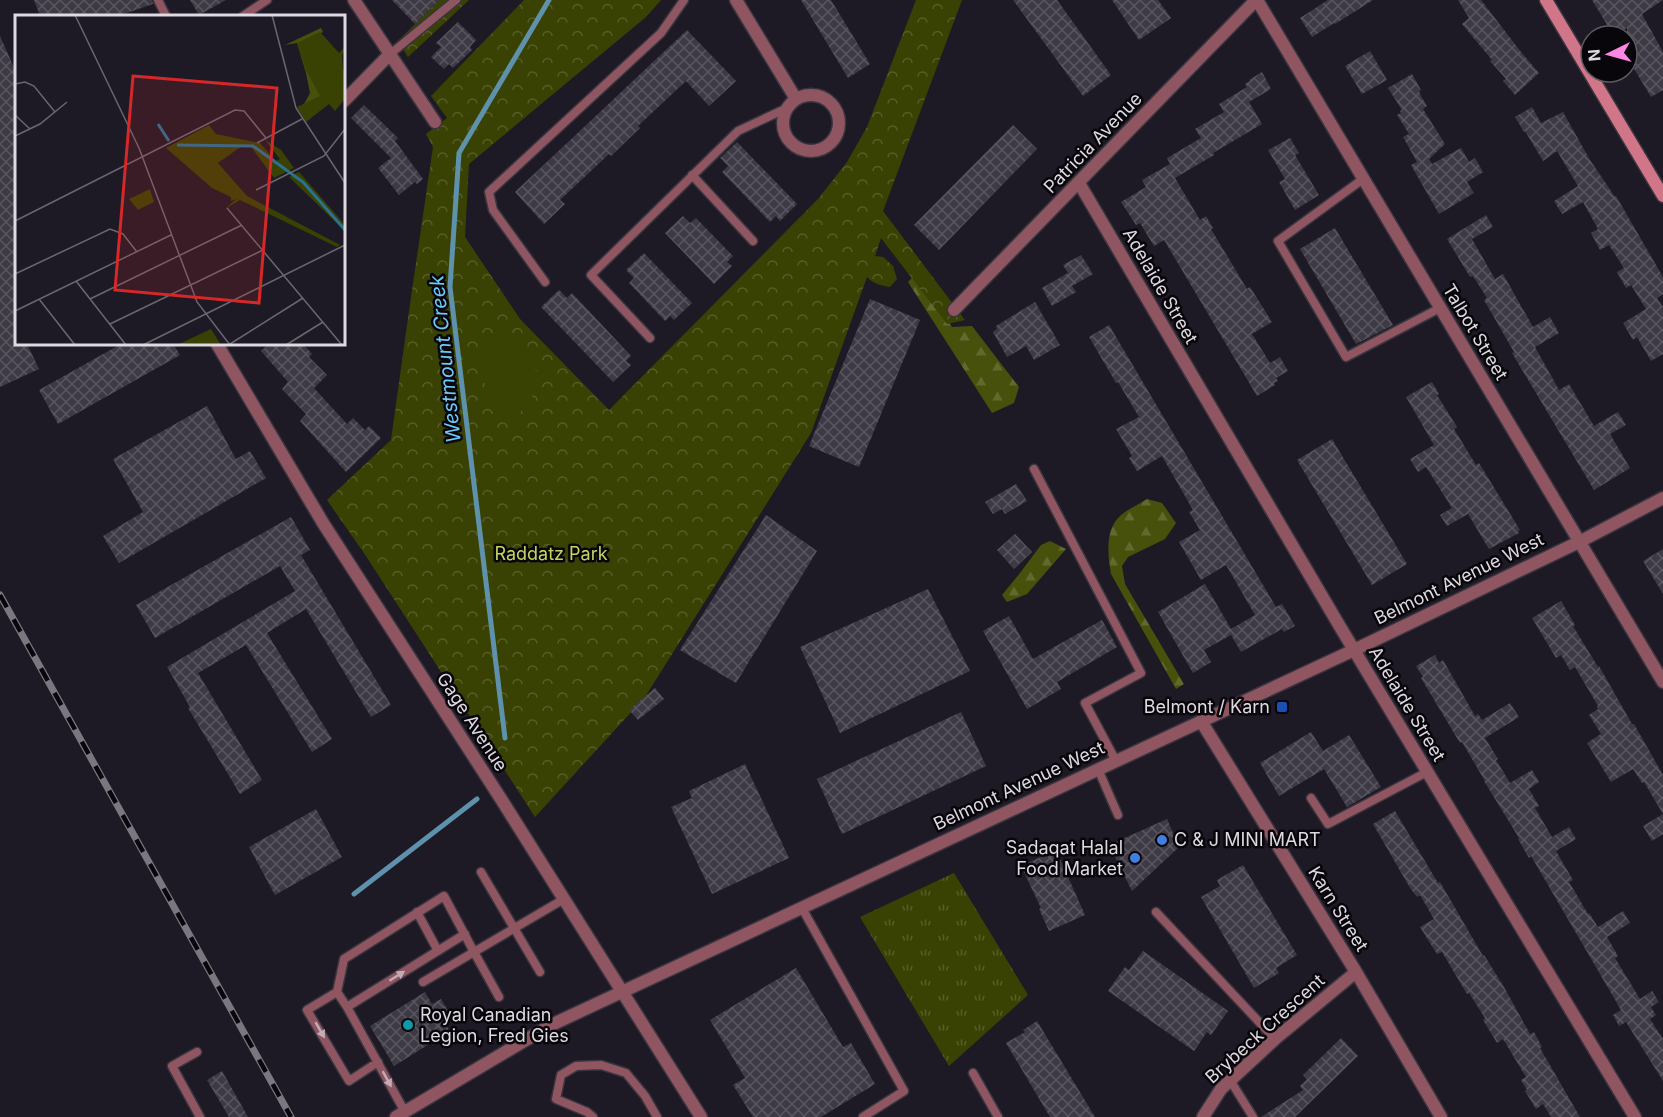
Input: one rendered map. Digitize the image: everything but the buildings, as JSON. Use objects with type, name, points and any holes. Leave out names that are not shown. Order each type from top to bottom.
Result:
[{"type":"main road","points":[[1546,0],[1663,196]]},
{"type":"street","points":[[354,0],[435,122]]},
{"type":"street","points":[[736,0],[791,103]]},
{"type":"street","name":"Talbot Street","points":[[1257,0],[1663,682]]},
{"type":"street","name":"Patricia Avenue","points":[[954,310],[1257,0]]},
{"type":"street","points":[[345,100],[389,55]]},
{"type":"street","points":[[805,95],[815,95],[832,104],[837,112],[838,131],[834,140],[827,147],[808,152],[799,149],[785,136],[782,126],[783,117],[791,103],[805,95]]},
{"type":"street","name":"Adelaide Street","points":[[1079,183],[1354,650],[1635,1117]]},
{"type":"street","name":"Gage Avenue","points":[[218,345],[323,523],[701,1117]]},
{"type":"street","name":"Belmont Avenue West","points":[[401,1114],[550,1025],[1354,650],[1579,542],[1663,498]]},
{"type":"street","name":"Karn Street","points":[[1201,721],[1356,972],[1441,1117]]},
{"type":"street","name":"Brybeck Crescent","points":[[1203,1117],[1221,1089],[1230,1080],[1275,1039],[1356,972]]},
{"type":"lane","points":[[158,0],[166,15]]},
{"type":"lane","points":[[244,15],[267,0]]},
{"type":"lane","points":[[389,55],[456,0]]},
{"type":"lane","points":[[545,282],[493,210],[489,192],[661,33],[684,0]]},
{"type":"lane","points":[[650,338],[591,275],[738,130],[791,103]]},
{"type":"lane","points":[[692,175],[753,241]]},
{"type":"lane","points":[[1363,179],[1278,241],[1346,357],[1440,308]]},
{"type":"lane","points":[[1034,469],[1141,673],[1085,703],[1116,761]]},
{"type":"lane","points":[[1098,769],[1118,815]]},
{"type":"lane","points":[[1311,798],[1328,824],[1427,772]]},
{"type":"lane","points":[[481,872],[540,972]]},
{"type":"lane","points":[[401,1114],[378,1062],[337,992],[344,959],[444,896],[499,997]]},
{"type":"lane","points":[[423,982],[564,899]]},
{"type":"lane","points":[[802,908],[904,1091],[863,1117]]},
{"type":"lane","points":[[417,912],[438,951]]},
{"type":"lane","points":[[1156,912],[1275,1039]]},
{"type":"lane","points":[[347,1007],[465,934]]},
{"type":"lane","points":[[337,992],[308,1010],[343,1071],[349,1081],[378,1062]]},
{"type":"lane","points":[[197,1052],[172,1066],[200,1117]]},
{"type":"lane","points":[[593,1117],[556,1099],[561,1075],[576,1066],[601,1065],[626,1073],[645,1096],[657,1117]]},
{"type":"lane","points":[[973,1073],[998,1117]]},
{"type":"lane","points":[[1230,1080],[1253,1117]]},
{"type":"green space","points":[[439,0],[469,0],[408,57],[398,41]]},
{"type":"green space","name":"Raddatz Park","points":[[524,0],[661,0],[646,17],[469,164],[465,237],[520,319],[609,410],[818,199],[847,162],[867,127],[916,0],[962,0],[883,211],[965,320],[947,324],[881,238],[875,256],[883,257],[893,266],[897,279],[890,287],[877,284],[867,277],[811,433],[645,697],[535,817],[366,556],[327,500],[391,440],[433,147],[426,134],[447,118],[431,96]]},
{"type":"green space","points":[[916,274],[952,327],[972,326],[1019,387],[1014,403],[992,413],[908,282]]},
{"type":"green space","points":[[507,335],[544,380],[511,425],[488,406],[482,358]]},
{"type":"green space","points":[[1147,499],[1162,503],[1176,523],[1165,539],[1128,557],[1122,566],[1125,584],[1184,684],[1176,689],[1111,574],[1108,545],[1111,530],[1124,512]]},
{"type":"green space","points":[[1050,541],[1066,549],[1027,594],[1007,602],[1002,595],[1041,545]]},
{"type":"green space","points":[[954,873],[1028,995],[949,1066],[860,917]]},
{"type":"waterway","name":"Westmount Creek","points":[[505,738],[450,287],[459,153],[549,0]]},
{"type":"waterway","name":"Westmount Creek","points":[[354,894],[477,799]]},
{"type":"railway","points":[[0,595],[291,1117]]},
{"type":"place","name":"Belmont / Karn","points":[[1282,707]]},
{"type":"place","name":"C & J MINI MART","points":[[1162,840]]},
{"type":"place","name":"Sadaqat Halal Food Market","points":[[1135,858]]},
{"type":"place","name":"Royal Canadian Legion, Fred Gies","points":[[408,1025]]}]
